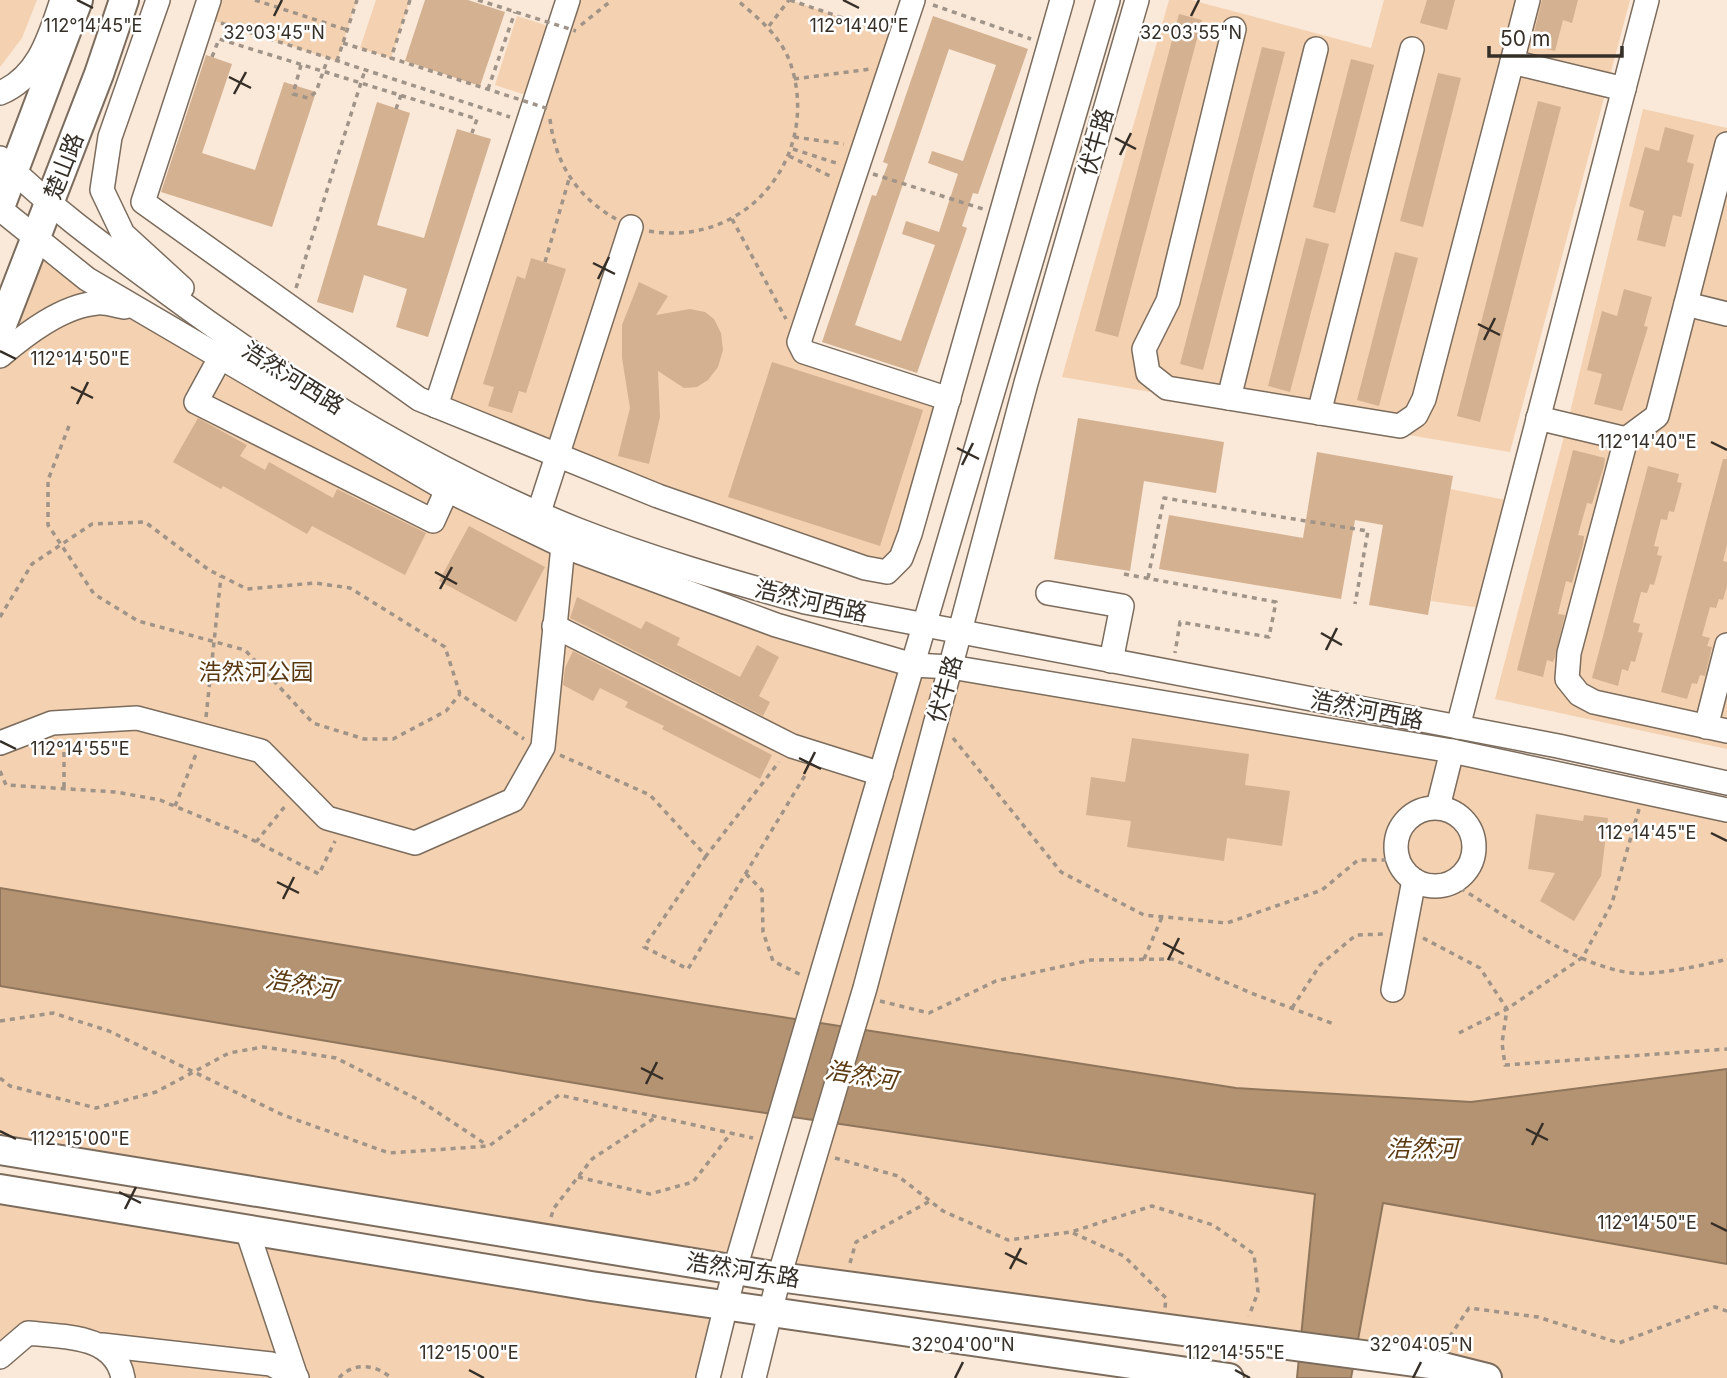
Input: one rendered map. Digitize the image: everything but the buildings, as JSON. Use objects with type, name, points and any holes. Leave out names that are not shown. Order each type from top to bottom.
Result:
[{"type":"main road","name":"楚山路","points":[[0,208],[7,165],[78,0]]},
{"type":"main road","name":"楚山路","points":[[0,330],[99,74],[124,0]]},
{"type":"main road","name":"浩然河东路","points":[[0,1150],[779,1277],[1430,1364],[1487,1378]]},
{"type":"main road","name":"浩然河东路","points":[[0,1189],[727,1306],[1229,1378]]},
{"type":"street","points":[[0,93],[28,73],[44,51],[62,0]]},
{"type":"street","points":[[158,0],[110,137],[102,190],[123,234],[187,293],[203,319]]},
{"type":"street","points":[[436,406],[568,0]]},
{"type":"street","points":[[206,9],[143,202],[289,309],[419,399],[557,457],[865,568],[887,572],[901,558],[910,534],[1062,0]]},
{"type":"street","points":[[708,1378],[735,1269],[1108,0]]},
{"type":"street","name":"伏牛路","points":[[754,1378],[779,1277],[861,1002],[936,718],[962,632],[1026,383],[1137,0]]},
{"type":"street","points":[[1234,29],[1168,300],[1144,349],[1147,373],[1167,388],[1400,426],[1416,415],[1424,399],[1528,0]]},
{"type":"street","points":[[1458,727],[1647,0]]},
{"type":"street","points":[[923,2],[900,38],[799,342],[804,352],[949,399]]},
{"type":"street","points":[[1229,398],[1316,49]]},
{"type":"street","points":[[1319,413],[1412,49]]},
{"type":"street","points":[[1512,62],[1624,89]]},
{"type":"street","points":[[1727,144],[1657,416],[1626,439],[1569,653],[1567,679],[1579,694],[1594,702],[1717,729],[1727,645]]},
{"type":"street","name":"浩然河西路","points":[[7,165],[49,203],[203,319],[343,410],[458,474],[577,529],[715,578],[806,602],[1458,727],[1727,783]]},
{"type":"street","name":"浩然河西路","points":[[0,208],[87,279],[447,491],[563,546],[776,625],[913,665],[951,667],[1452,751],[1727,810]]},
{"type":"street","points":[[540,512],[631,227]]},
{"type":"street","points":[[0,356],[50,321],[79,308],[99,303],[138,309]]},
{"type":"street","points":[[1686,304],[1727,314]]},
{"type":"street","points":[[220,358],[196,402],[433,521],[447,491]]},
{"type":"street","points":[[1538,418],[1626,439]]},
{"type":"street","points":[[0,743],[52,723],[137,718],[261,751],[327,818],[415,843],[513,800],[543,747],[563,546]]},
{"type":"street","points":[[1048,593],[1122,606],[1111,661]]},
{"type":"street","points":[[554,626],[792,746],[881,774]]},
{"type":"street","points":[[1438,807],[1452,751]]},
{"type":"street","points":[[1438,807],[1462,817],[1474,839],[1471,865],[1452,883],[1426,885],[1414,880],[1398,860],[1396,848],[1404,823],[1413,814],[1438,807]]},
{"type":"street","points":[[1393,990],[1414,880]]},
{"type":"street","points":[[247,1230],[296,1377]]},
{"type":"street","points":[[0,1357],[28,1333],[102,1345],[271,1364],[296,1377]]},
{"type":"street","points":[[102,1345],[121,1370],[123,1378]]},
{"type":"path","points":[[256,0],[347,30]]},
{"type":"path","points":[[337,61],[357,0]]},
{"type":"path","points":[[391,58],[410,0]]},
{"type":"path","points":[[478,0],[576,32]]},
{"type":"path","points":[[570,42],[576,32],[611,0]]},
{"type":"path","points":[[548,103],[553,142],[569,178],[596,208],[631,227],[670,234],[709,229],[745,212],[774,184],[789,156],[799,106],[791,64],[769,27],[737,0]]},
{"type":"path","points":[[769,27],[790,0],[900,38]]},
{"type":"path","points":[[923,2],[1049,46]]},
{"type":"path","points":[[206,9],[328,58],[528,123]]},
{"type":"path","points":[[488,89],[514,12]]},
{"type":"path","points":[[212,57],[219,39],[477,119],[472,133]]},
{"type":"path","points":[[343,43],[549,109]]},
{"type":"path","points":[[301,65],[293,94],[308,98],[316,92],[328,58]]},
{"type":"path","points":[[794,79],[891,66]]},
{"type":"path","points":[[289,309],[365,70]]},
{"type":"path","points":[[396,109],[401,95]]},
{"type":"path","points":[[794,137],[857,168]]},
{"type":"path","points":[[792,149],[1001,215]]},
{"type":"path","points":[[789,156],[857,168]]},
{"type":"path","points":[[545,262],[569,178]]},
{"type":"path","points":[[732,219],[799,342]]},
{"type":"path","points":[[69,426],[48,480],[48,525],[94,594],[138,621],[216,639],[245,650],[313,723],[365,739],[393,739],[446,711],[460,694]]},
{"type":"path","points":[[1148,578],[1164,498],[1368,531],[1355,604]]},
{"type":"path","points":[[0,617],[32,564],[92,524],[145,522],[221,576],[247,589],[315,583],[350,588],[445,647],[460,694],[526,740],[650,795],[706,856]]},
{"type":"path","points":[[1124,574],[1276,602],[1269,637],[1180,622],[1172,673]]},
{"type":"path","points":[[175,806],[203,736],[221,576]]},
{"type":"path","points":[[936,718],[1061,872],[1144,915],[1227,923],[1322,890],[1358,860],[1398,860]]},
{"type":"path","points":[[64,722],[64,789]]},
{"type":"path","points":[[792,746],[706,856],[644,947],[688,969],[817,755]]},
{"type":"path","points":[[0,771],[6,785],[116,792],[175,806],[319,874],[343,823]]},
{"type":"path","points":[[256,842],[298,789]]},
{"type":"path","points":[[1459,1033],[1507,1009],[1583,957],[1612,903],[1636,827],[1642,793]]},
{"type":"path","points":[[746,874],[762,890],[763,932],[774,961],[817,989]]},
{"type":"path","points":[[1452,883],[1569,953],[1633,974],[1727,959]]},
{"type":"path","points":[[1144,959],[1162,917]]},
{"type":"path","points":[[861,1002],[929,1013],[996,981],[1091,960],[1172,959],[1251,993],[1335,1024]]},
{"type":"path","points":[[1507,1009],[1502,1042],[1505,1065],[1727,1049]]},
{"type":"path","points":[[0,1021],[53,1013],[109,1031],[283,1115],[389,1153],[489,1146],[559,1095],[731,1133],[774,1138]]},
{"type":"path","points":[[0,1078],[10,1086],[96,1108],[156,1092],[229,1053],[263,1047],[336,1058],[419,1100],[489,1146]]},
{"type":"path","points":[[543,1238],[554,1208],[592,1159],[656,1117]]},
{"type":"path","points":[[578,1177],[650,1194],[693,1182],[731,1133]]},
{"type":"path","points":[[817,1148],[898,1176],[943,1211],[1008,1240],[1071,1233],[1152,1206],[1213,1225],[1254,1254],[1258,1292],[1240,1339]]},
{"type":"path","points":[[843,1285],[856,1242],[930,1201]]},
{"type":"path","points":[[1071,1233],[1124,1256],[1166,1298],[1164,1328]]},
{"type":"path","points":[[1430,1364],[1469,1308],[1538,1317],[1619,1343],[1715,1307],[1727,1311]]},
{"type":"path","points":[[339,1378],[345,1371],[357,1367],[376,1367],[391,1378]]},
{"type":"green space","points":[[0,0],[37,0],[22,38],[0,67]]},
{"type":"green space","points":[[209,0],[357,0],[337,61],[203,17]]},
{"type":"green space","points":[[376,0],[410,0],[391,58],[360,48]]},
{"type":"green space","points":[[568,0],[790,0],[900,38],[799,342],[949,399],[887,572],[436,406],[535,98],[495,85],[517,16],[558,29]]},
{"type":"green space","points":[[1169,0],[1191,0],[1371,48],[1384,0],[1630,0],[1510,452],[1062,377]]},
{"type":"green space","points":[[1643,109],[1727,128],[1727,749],[1495,699],[1567,425]]},
{"type":"green space","name":"浩然河公园","points":[[36,240],[87,279],[709,601],[951,667],[1727,810],[1727,1069],[1471,1102],[1236,1088],[699,1004],[0,888],[0,330]]},
{"type":"green space","points":[[1450,489],[1516,502],[1488,609],[1431,601]]},
{"type":"green space","points":[[0,986],[780,1116],[735,1269],[0,1150]]},
{"type":"green space","points":[[826,1119],[986,1147],[1411,1207],[1727,1264],[1727,1378],[1485,1378],[779,1277]]},
{"type":"green space","points":[[0,1189],[727,1306],[708,1378],[123,1378],[102,1345],[28,1333],[0,1357]]},
{"type":"water","name":"浩然河","points":[[0,888],[699,1004],[1236,1088],[1471,1102],[1727,1069],[1727,1264],[1383,1203],[1351,1378],[1297,1378],[1315,1194],[664,1098],[0,986]]}]
